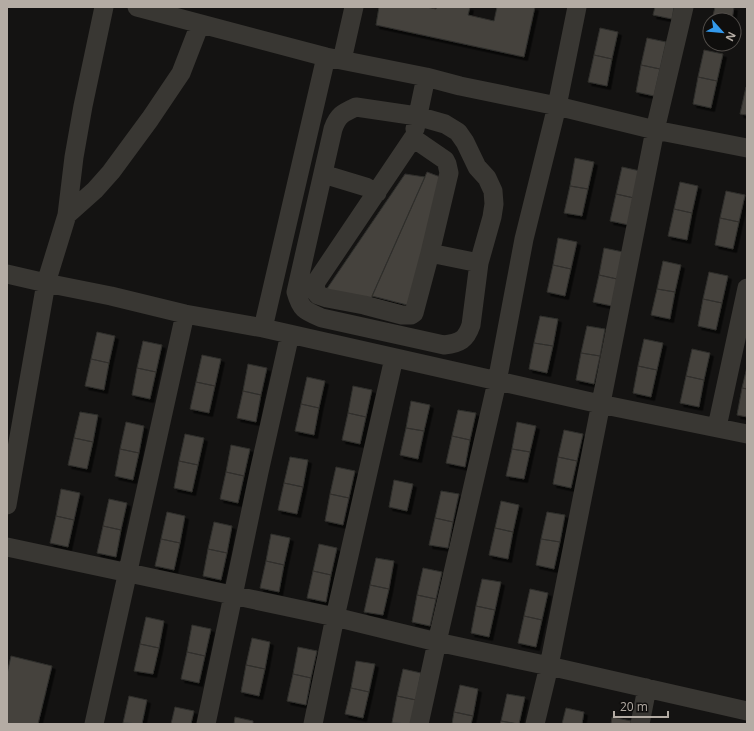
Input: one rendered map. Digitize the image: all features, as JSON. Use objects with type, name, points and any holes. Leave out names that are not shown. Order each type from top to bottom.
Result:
[{"type":"street","points":[[7,505],[46,284],[67,215],[74,157],[83,106],[104,7]]},
{"type":"street","points":[[137,7],[334,59],[426,77],[460,86],[557,106],[655,130],[747,148]]},
{"type":"street","points":[[263,328],[334,59],[354,7]]},
{"type":"street","points":[[419,724],[436,642],[497,382],[524,239],[557,106],[577,7]]},
{"type":"street","points":[[535,724],[549,666],[655,130],[684,7]]},
{"type":"street","points":[[67,215],[95,190],[111,172],[150,119],[181,73],[200,24]]},
{"type":"street","points":[[413,138],[445,160],[448,164],[449,173],[414,313],[411,315],[402,315],[318,295],[315,291],[316,282],[413,138],[426,77]]},
{"type":"street","points":[[356,107],[417,116],[445,124],[458,132],[465,142],[476,167],[487,178],[493,191],[494,204],[492,218],[478,263],[471,325],[468,334],[461,341],[453,344],[444,345],[322,318],[309,312],[299,304],[296,292],[333,129],[337,119],[345,112],[356,107]]},
{"type":"street","points":[[323,174],[366,187],[377,193]]},
{"type":"street","points":[[430,253],[478,263]]},
{"type":"street","points":[[7,274],[46,284],[111,296],[186,314],[263,328],[497,382],[747,434]]},
{"type":"street","points":[[717,428],[747,288]]},
{"type":"street","points":[[356,349],[364,305]]},
{"type":"street","points":[[94,724],[186,314]]},
{"type":"street","points":[[206,724],[259,472],[290,334]]},
{"type":"street","points":[[313,724],[335,617],[394,358]]},
{"type":"street","points":[[7,547],[335,617],[436,642],[747,711]]},
{"type":"street","points":[[640,724],[647,688]]},
{"type":"building","points":[[379,7],[426,7],[436,9],[437,7],[470,7],[468,15],[494,21],[497,7],[535,7],[524,57],[376,25]]},
{"type":"building","points":[[655,7],[674,7],[672,19],[653,15]]},
{"type":"building","points":[[715,7],[734,7],[733,12],[714,12]]},
{"type":"building","points":[[600,28],[618,32],[612,59],[594,55]]},
{"type":"building","points":[[647,38],[666,42],[660,69],[641,65]]},
{"type":"building","points":[[704,52],[723,54],[717,81],[698,77]]},
{"type":"building","points":[[594,55],[612,59],[607,86],[588,82]]},
{"type":"building","points":[[641,65],[660,69],[654,96],[636,92]]},
{"type":"building","points":[[698,77],[717,81],[711,108],[693,104]]},
{"type":"building","points":[[747,87],[747,115],[740,114]]},
{"type":"building","points":[[575,158],[594,162],[588,189],[570,186]]},
{"type":"building","points":[[622,167],[640,171],[634,198],[616,194]]},
{"type":"building","points":[[427,172],[443,178],[415,307],[372,296]]},
{"type":"building","points":[[405,174],[425,177],[370,301],[324,293]]},
{"type":"building","points":[[680,182],[698,186],[692,213],[674,209]]},
{"type":"building","points":[[570,186],[588,189],[582,216],[564,213]]},
{"type":"building","points":[[726,191],[745,195],[739,222],[720,218]]},
{"type":"building","points":[[616,194],[634,198],[629,225],[610,221]]},
{"type":"building","points":[[674,209],[692,213],[687,240],[668,236]]},
{"type":"building","points":[[720,218],[739,222],[733,249],[715,245]]},
{"type":"building","points":[[558,238],[577,242],[571,269],[553,265]]},
{"type":"building","points":[[604,248],[623,252],[617,279],[599,275]]},
{"type":"building","points":[[663,261],[681,265],[675,292],[657,289]]},
{"type":"building","points":[[553,265],[571,269],[565,296],[547,292]]},
{"type":"building","points":[[709,272],[728,276],[722,303],[703,299]]},
{"type":"building","points":[[599,275],[617,279],[612,306],[593,302]]},
{"type":"building","points":[[657,289],[675,292],[670,319],[651,315]]},
{"type":"building","points":[[703,299],[722,303],[716,330],[698,326]]},
{"type":"building","points":[[540,316],[558,319],[553,346],[534,343]]},
{"type":"building","points":[[587,326],[605,329],[600,356],[581,353]]},
{"type":"building","points":[[97,332],[115,336],[109,363],[91,359]]},
{"type":"building","points":[[644,339],[663,343],[657,370],[638,366]]},
{"type":"building","points":[[143,341],[162,345],[156,372],[137,368]]},
{"type":"building","points":[[534,343],[553,346],[547,373],[529,369]]},
{"type":"building","points":[[692,349],[710,353],[704,380],[686,376]]},
{"type":"building","points":[[581,353],[600,356],[594,384],[576,380]]},
{"type":"building","points":[[202,355],[221,359],[215,386],[196,382]]},
{"type":"building","points":[[91,359],[109,363],[104,390],[85,386]]},
{"type":"building","points":[[248,364],[267,368],[261,395],[243,391]]},
{"type":"building","points":[[638,366],[657,370],[651,397],[633,393]]},
{"type":"building","points":[[747,367],[747,389],[742,388]]},
{"type":"building","points":[[137,368],[156,372],[150,399],[132,395]]},
{"type":"building","points":[[686,376],[704,380],[699,407],[680,403]]},
{"type":"building","points":[[307,377],[325,381],[319,408],[301,404]]},
{"type":"building","points":[[196,382],[215,386],[209,413],[190,409]]},
{"type":"building","points":[[353,386],[372,390],[366,417],[348,413]]},
{"type":"building","points":[[742,388],[747,389],[747,417],[737,415]]},
{"type":"building","points":[[243,391],[261,395],[256,422],[237,418]]},
{"type":"building","points":[[411,401],[430,405],[424,431],[406,428]]},
{"type":"building","points":[[301,404],[319,408],[314,435],[295,431]]},
{"type":"building","points":[[458,410],[476,413],[470,440],[452,436]]},
{"type":"building","points":[[80,412],[98,415],[93,442],[74,438]]},
{"type":"building","points":[[348,413],[366,417],[360,444],[342,440]]},
{"type":"building","points":[[126,422],[144,426],[139,453],[120,449]]},
{"type":"building","points":[[517,422],[536,426],[530,452],[512,449]]},
{"type":"building","points":[[406,428],[424,431],[418,459],[400,455]]},
{"type":"building","points":[[564,430],[583,434],[577,461],[558,457]]},
{"type":"building","points":[[185,434],[204,438],[198,465],[179,461]]},
{"type":"building","points":[[452,436],[470,440],[465,467],[446,463]]},
{"type":"building","points":[[74,438],[93,442],[87,469],[68,465]]},
{"type":"building","points":[[231,445],[250,449],[244,476],[226,472]]},
{"type":"building","points":[[120,449],[139,453],[133,480],[115,476]]},
{"type":"building","points":[[512,449],[530,452],[524,479],[506,476]]},
{"type":"building","points":[[290,457],[308,460],[303,487],[284,483]]},
{"type":"building","points":[[558,457],[577,461],[571,488],[553,484]]},
{"type":"building","points":[[179,461],[198,465],[192,492],[174,488]]},
{"type":"building","points":[[336,467],[355,471],[349,498],[330,494]]},
{"type":"building","points":[[226,472],[244,476],[238,503],[220,499]]},
{"type":"building","points":[[394,480],[413,484],[407,511],[389,507]]},
{"type":"building","points":[[284,483],[303,487],[297,514],[278,510]]},
{"type":"building","points":[[61,489],[80,493],[74,520],[56,516]]},
{"type":"building","points":[[441,491],[459,494],[453,522],[435,518]]},
{"type":"building","points":[[330,494],[349,498],[343,525],[325,521]]},
{"type":"building","points":[[109,499],[127,503],[121,530],[103,526]]},
{"type":"building","points":[[501,501],[519,505],[513,532],[495,528]]},
{"type":"building","points":[[167,512],[185,516],[180,543],[161,539]]},
{"type":"building","points":[[547,512],[565,515],[560,542],[541,539]]},
{"type":"building","points":[[56,516],[74,520],[68,547],[50,543]]},
{"type":"building","points":[[435,518],[453,522],[448,548],[429,545]]},
{"type":"building","points":[[214,522],[232,526],[227,553],[208,549]]},
{"type":"building","points":[[103,526],[121,530],[116,557],[97,553]]},
{"type":"building","points":[[495,528],[513,532],[508,559],[489,555]]},
{"type":"building","points":[[271,534],[290,538],[284,565],[266,561]]},
{"type":"building","points":[[161,539],[180,543],[174,570],[155,566]]},
{"type":"building","points":[[541,539],[560,542],[554,569],[536,565]]},
{"type":"building","points":[[319,544],[337,548],[331,575],[313,571]]},
{"type":"building","points":[[208,549],[227,553],[221,580],[203,576]]},
{"type":"building","points":[[376,558],[394,561],[389,589],[370,585]]},
{"type":"building","points":[[266,561],[284,565],[279,592],[260,588]]},
{"type":"building","points":[[423,568],[442,572],[436,599],[417,595]]},
{"type":"building","points":[[313,571],[331,575],[326,602],[307,598]]},
{"type":"building","points":[[482,579],[501,582],[495,610],[476,606]]},
{"type":"building","points":[[370,585],[389,589],[383,615],[364,612]]},
{"type":"building","points":[[530,589],[548,593],[542,620],[524,616]]},
{"type":"building","points":[[417,595],[436,599],[430,626],[412,622]]},
{"type":"building","points":[[476,606],[495,610],[489,637],[471,633]]},
{"type":"building","points":[[524,616],[542,620],[536,647],[518,643]]},
{"type":"building","points":[[146,617],[164,621],[159,648],[140,644]]},
{"type":"building","points":[[192,625],[211,629],[205,656],[187,652]]},
{"type":"building","points":[[252,638],[270,642],[265,669],[246,665]]},
{"type":"building","points":[[140,644],[159,648],[153,674],[134,671]]},
{"type":"building","points":[[298,647],[317,651],[311,678],[293,674]]},
{"type":"building","points":[[187,652],[205,656],[199,683],[181,679]]},
{"type":"building","points":[[11,656],[52,666],[38,724],[7,724],[7,674]]},
{"type":"building","points":[[356,661],[375,664],[369,692],[351,688]]},
{"type":"building","points":[[246,665],[265,669],[259,696],[241,692]]},
{"type":"building","points":[[403,669],[421,673],[416,700],[397,696]]},
{"type":"building","points":[[293,674],[311,678],[306,705],[287,701]]},
{"type":"building","points":[[460,685],[478,689],[473,716],[454,712]]},
{"type":"building","points":[[351,688],[369,692],[363,718],[345,714]]},
{"type":"building","points":[[507,694],[525,697],[519,724],[501,721]]},
{"type":"building","points":[[129,696],[147,700],[142,724],[123,723]]},
{"type":"building","points":[[397,696],[416,700],[411,724],[392,723]]},
{"type":"building","points":[[175,707],[194,711],[191,724],[171,724]]},
{"type":"building","points":[[566,708],[584,712],[582,724],[562,724]]},
{"type":"building","points":[[454,712],[473,716],[471,724],[452,724]]},
{"type":"building","points":[[235,717],[253,721],[253,724],[234,724]]},
{"type":"building","points":[[612,717],[631,721],[630,724],[611,724]]},
{"type":"building","points":[[501,721],[517,724],[500,724]]}]
